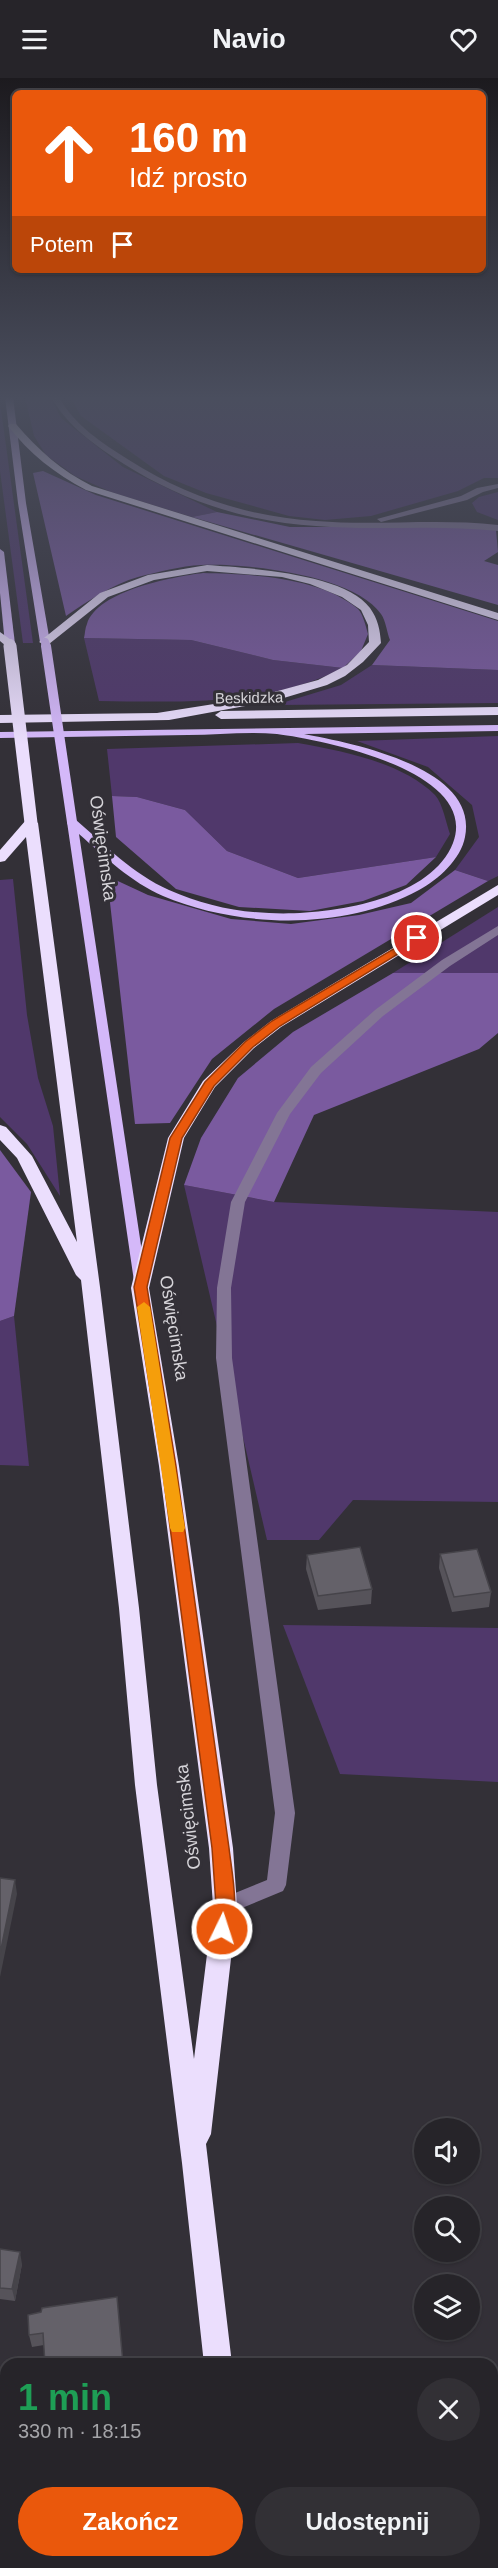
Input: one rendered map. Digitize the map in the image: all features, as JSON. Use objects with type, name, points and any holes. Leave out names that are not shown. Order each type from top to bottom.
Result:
[{"type":"highway","points":[[169,513],[498,617]]},
{"type":"highway","points":[[45,642],[104,595],[152,577],[207,568],[282,574],[314,582],[346,595],[365,608],[374,625],[375,643],[357,663],[340,675],[270,698],[158,716]]},
{"type":"highway","name":"Oświęcimska","points":[[5,640],[91,1287],[129,1608],[146,1785],[195,2163],[217,2358]]},
{"type":"highway","name":"Beskidzka","points":[[0,718],[498,711]]},
{"type":"highway","points":[[0,858],[31,823]]},
{"type":"highway","points":[[140,1287],[176,1138],[209,1084],[249,1045],[276,1024],[498,889]]},
{"type":"highway","points":[[0,1130],[24,1156],[91,1287]]},
{"type":"highway","name":"Oświęcimska","points":[[140,1287],[169,1466],[221,1848],[225,1905],[195,2163]]},
{"type":"main road","name":"Oświęcimska","points":[[24,513],[45,642],[140,1287]]},
{"type":"main road","name":"Oświęcimska","points":[[0,552],[5,640]]},
{"type":"main road","name":"Beskidzka","points":[[0,735],[498,728]]},
{"type":"main road","points":[[72,822],[119,861],[163,892],[196,904],[259,917],[304,916],[362,908],[395,899],[426,882],[451,857],[460,837],[458,813],[449,796],[433,783],[383,756],[275,731]]},
{"type":"street","points":[[248,513],[307,524],[456,524],[494,528]]},
{"type":"street","points":[[358,525],[404,513]]},
{"type":"street","points":[[467,513],[494,528]]},
{"type":"street","points":[[225,1905],[276,1885],[285,1814],[224,1358],[224,1288],[238,1202],[284,1113],[316,1070],[379,1013],[446,963],[498,930]]},
{"type":"shaded area","points":[[6,513],[15,513],[33,643],[23,643]]},
{"type":"shaded area","points":[[42,513],[154,513],[498,621],[498,670],[372,665],[390,640],[381,614],[367,601],[348,590],[324,581],[271,569],[201,565],[161,571],[110,588],[66,616]]},
{"type":"shaded area","points":[[180,513],[211,513],[192,517]]},
{"type":"shaded area","points":[[223,513],[290,527],[458,527],[496,530],[498,552],[484,561],[498,565],[498,605],[192,517]]},
{"type":"shaded area","points":[[279,513],[381,513],[325,520]]},
{"type":"shaded area","points":[[480,513],[498,513],[498,520]]},
{"type":"shaded area","points":[[203,573],[284,579],[324,590],[342,598],[358,609],[364,621],[368,634],[361,651],[343,668],[273,660],[191,640],[84,638],[86,626],[94,612],[106,602],[138,587]]},
{"type":"shaded area","points":[[84,638],[191,640],[273,660],[343,668],[285,689],[254,695],[192,701],[99,701]]},
{"type":"shaded area","points":[[372,665],[498,670],[498,703],[275,705],[341,685]]},
{"type":"shaded area","points":[[498,736],[498,876],[488,881],[455,870],[479,837],[472,805],[428,767],[357,741]]},
{"type":"shaded area","points":[[298,743],[352,754],[389,766],[406,774],[435,795],[442,808],[450,834],[436,857],[298,878],[227,851],[185,810],[137,797],[112,796],[107,749]]},
{"type":"shaded area","points":[[112,796],[137,797],[185,810],[227,851],[298,878],[436,857],[406,885],[363,901],[310,911],[239,907],[176,889],[116,837]]},
{"type":"shaded area","points":[[455,870],[488,881],[274,1009],[212,1059],[170,1123],[135,1124],[107,876],[148,895],[231,919],[291,924],[359,915],[411,903]]},
{"type":"shaded area","points":[[13,879],[27,1015],[38,1078],[53,1126],[60,1196],[27,1144],[0,1117],[0,880]]},
{"type":"shaded area","points":[[498,907],[498,973],[393,973]]},
{"type":"shaded area","points":[[393,973],[498,973],[498,1033],[479,1049],[314,1115],[274,1202],[184,1185],[201,1138],[238,1078],[293,1032]]},
{"type":"shaded area","points":[[0,1150],[31,1192],[14,1316],[0,1321]]},
{"type":"shaded area","points":[[184,1185],[274,1202],[498,1212],[498,1502],[353,1500],[319,1540],[267,1540]]},
{"type":"shaded area","points":[[14,1316],[29,1466],[0,1465],[0,1321]]},
{"type":"shaded area","points":[[283,1625],[498,1628],[498,1782],[340,1774]]},
{"type":"building","points":[[360,1547],[372,1589],[318,1596],[307,1555]]},
{"type":"building","points":[[477,1549],[491,1592],[454,1597],[440,1554]]},
{"type":"building","points":[[0,1878],[15,1880],[0,1954]]},
{"type":"building","points":[[0,2249],[20,2252],[12,2289],[0,2288]]},
{"type":"building","points":[[117,2297],[122,2358],[45,2358],[43,2333],[29,2335],[28,2315],[41,2312],[42,2308]]},
{"type":"slow traffic","points":[[144,1307],[177,1528]]},
{"type":"route","points":[[222,1929],[225,1905],[221,1848],[169,1466],[140,1287],[176,1138],[209,1084],[249,1045],[276,1024],[417,938]]}]
